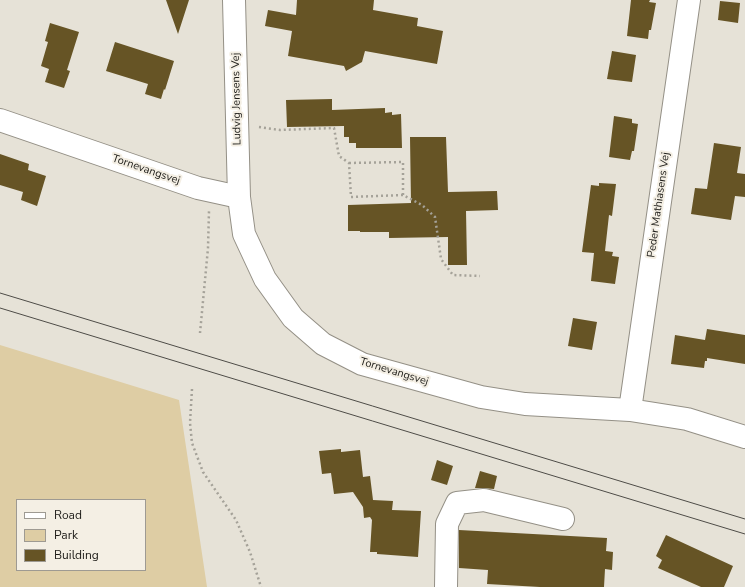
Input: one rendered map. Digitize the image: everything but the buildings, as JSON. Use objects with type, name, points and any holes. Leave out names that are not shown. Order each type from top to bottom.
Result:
[{"type":"street","name":"Ludvig Jensens Vej","points":[[234,0],[239,198]]},
{"type":"street","name":"Peder Mathiasens Vej","points":[[630,410],[689,0]]},
{"type":"street","name":"Tornevangsvej","points":[[0,120],[198,188],[239,198],[244,234],[265,279],[293,318],[322,344],[362,364],[481,397],[525,404],[630,410],[687,420],[745,437]]},
{"type":"street","points":[[446,587],[447,524],[457,503],[484,500],[564,519]]},
{"type":"path","points":[[237,124],[280,130],[334,128],[339,156],[349,164],[403,162],[403,195]]},
{"type":"path","points":[[349,164],[351,196],[403,195],[422,205],[435,217],[441,259],[453,275],[480,276]]},
{"type":"path","points":[[200,333],[208,248],[210,191]]},
{"type":"path","points":[[192,389],[190,423],[192,444],[203,472],[236,520],[250,552],[261,587]]},
{"type":"green space","points":[[0,345],[179,400],[207,587],[0,587]]},
{"type":"tram line","points":[[0,293],[745,519]]},
{"type":"tram line","points":[[0,308],[745,534]]}]
